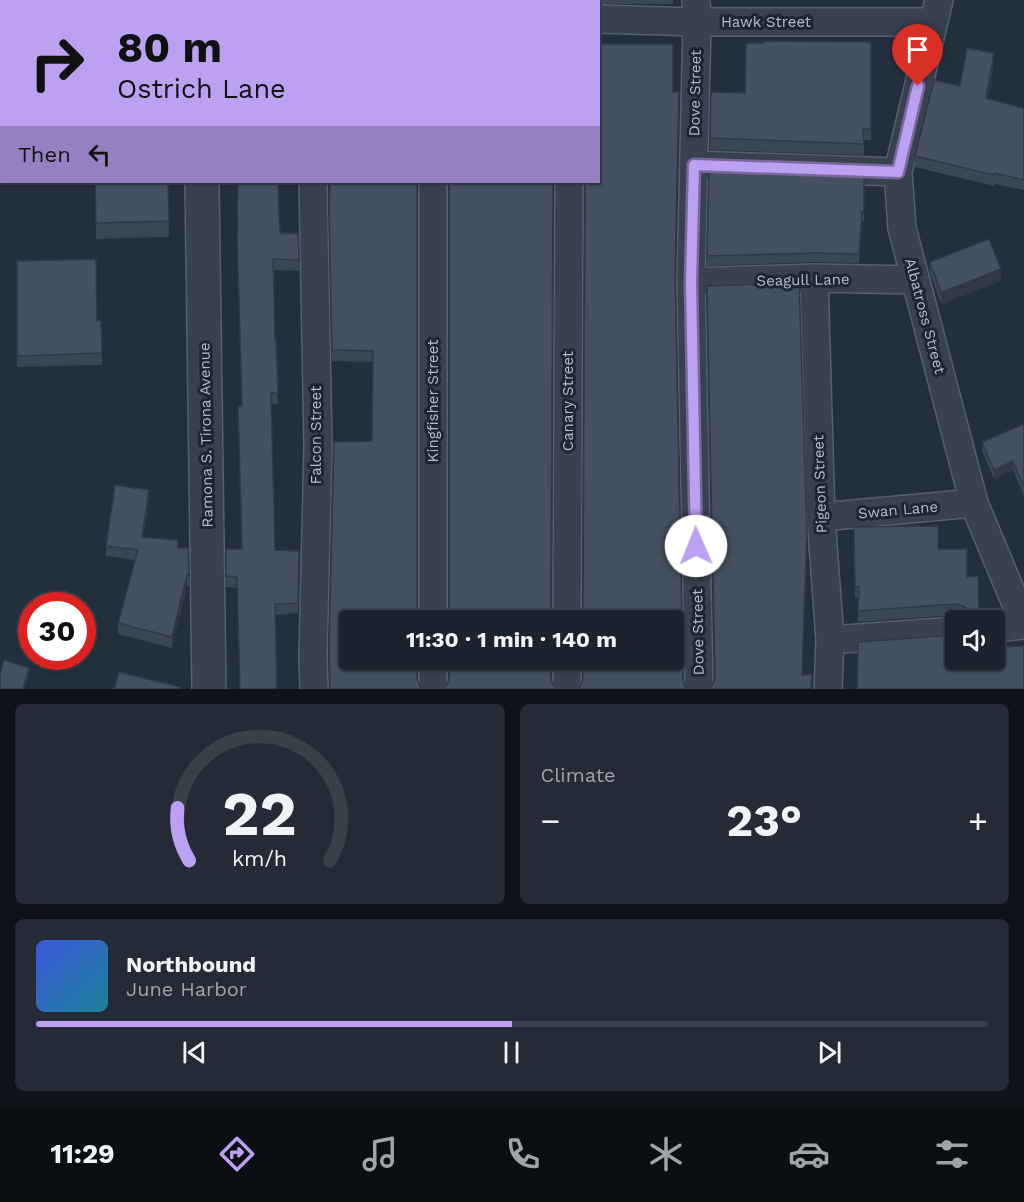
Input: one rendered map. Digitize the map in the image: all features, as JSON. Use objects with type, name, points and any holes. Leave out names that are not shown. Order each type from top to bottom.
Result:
[{"type":"street","name":"Hawk Street","points":[[600,20],[696,11],[936,11]]},
{"type":"street","name":"Dove Street","points":[[696,11],[691,282],[699,689]]},
{"type":"street","name":"Albatross Street","points":[[936,11],[898,172],[902,228],[974,503],[1024,624]]},
{"type":"street","points":[[694,165],[898,172]]},
{"type":"street","name":"Ramona S. Tirona Avenue","points":[[202,183],[209,689]]},
{"type":"street","name":"Falcon Street","points":[[313,183],[318,446],[313,656],[315,689]]},
{"type":"street","name":"Kingfisher Street","points":[[433,183],[434,610]]},
{"type":"street","name":"Canary Street","points":[[567,610],[568,183]]},
{"type":"street","name":"Seagull Lane","points":[[691,282],[814,278],[915,280]]},
{"type":"street","name":"Pigeon Street","points":[[814,278],[821,517],[830,640],[828,689]]},
{"type":"street","name":"Swan Lane","points":[[821,517],[974,503]]},
{"type":"street","points":[[1005,626],[1024,624]]},
{"type":"street","points":[[830,640],[945,632]]},
{"type":"street","points":[[434,670],[434,689]]},
{"type":"street","points":[[567,670],[567,689]]},
{"type":"building","points":[[764,41],[871,42],[871,129],[863,129],[864,144],[710,138],[711,92],[745,93],[746,43],[764,43]]},
{"type":"building","points":[[600,44],[673,44],[673,92],[679,92],[675,271],[682,610],[583,610],[585,183],[600,183]]},
{"type":"building","points":[[967,48],[994,53],[986,98],[1024,108],[1024,180],[915,156],[934,80],[960,86]]},
{"type":"building","points":[[709,172],[864,177],[864,211],[862,211],[859,254],[707,256]]},
{"type":"building","points":[[95,183],[168,183],[169,221],[96,223]]},
{"type":"building","points":[[238,183],[278,183],[280,233],[298,233],[299,260],[273,259],[278,393],[271,393],[275,550],[299,551],[298,603],[275,604],[277,689],[240,689],[237,577],[226,576],[226,549],[242,549],[238,406],[242,406]]},
{"type":"building","points":[[330,183],[417,183],[417,610],[339,610],[339,670],[417,670],[417,679],[422,689],[330,689],[334,442],[372,441],[373,351],[332,350]]},
{"type":"building","points":[[449,183],[553,183],[551,610],[449,610]]},
{"type":"building","points":[[989,239],[1001,269],[941,293],[930,262]]},
{"type":"building","points":[[96,259],[97,320],[101,320],[102,353],[17,356],[17,261]]},
{"type":"building","points":[[799,283],[807,529],[802,675],[812,675],[811,689],[710,689],[715,678],[707,286]]},
{"type":"building","points":[[1024,424],[1024,487],[1013,461],[994,470],[982,442]]},
{"type":"building","points":[[115,485],[149,490],[142,537],[178,540],[178,548],[188,548],[189,575],[187,575],[172,637],[118,623],[138,550],[106,546]]},
{"type":"building","points":[[938,526],[938,549],[967,549],[967,577],[978,576],[979,610],[969,610],[955,604],[858,611],[859,587],[855,587],[854,527]]},
{"type":"building","points":[[945,636],[945,670],[1005,670],[1005,647],[1024,646],[1024,689],[857,689],[858,642]]},
{"type":"building","points":[[4,660],[18,664],[18,670],[28,670],[23,689],[0,689],[0,674]]},
{"type":"building","points":[[449,670],[551,670],[553,685],[557,689],[443,689],[449,678]]},
{"type":"building","points":[[583,670],[683,670],[683,679],[688,689],[578,689],[583,678]]},
{"type":"building","points":[[119,672],[180,687],[180,689],[114,689]]},
{"type":"route","points":[[696,546],[691,282],[694,165],[898,172],[918,86]]}]
